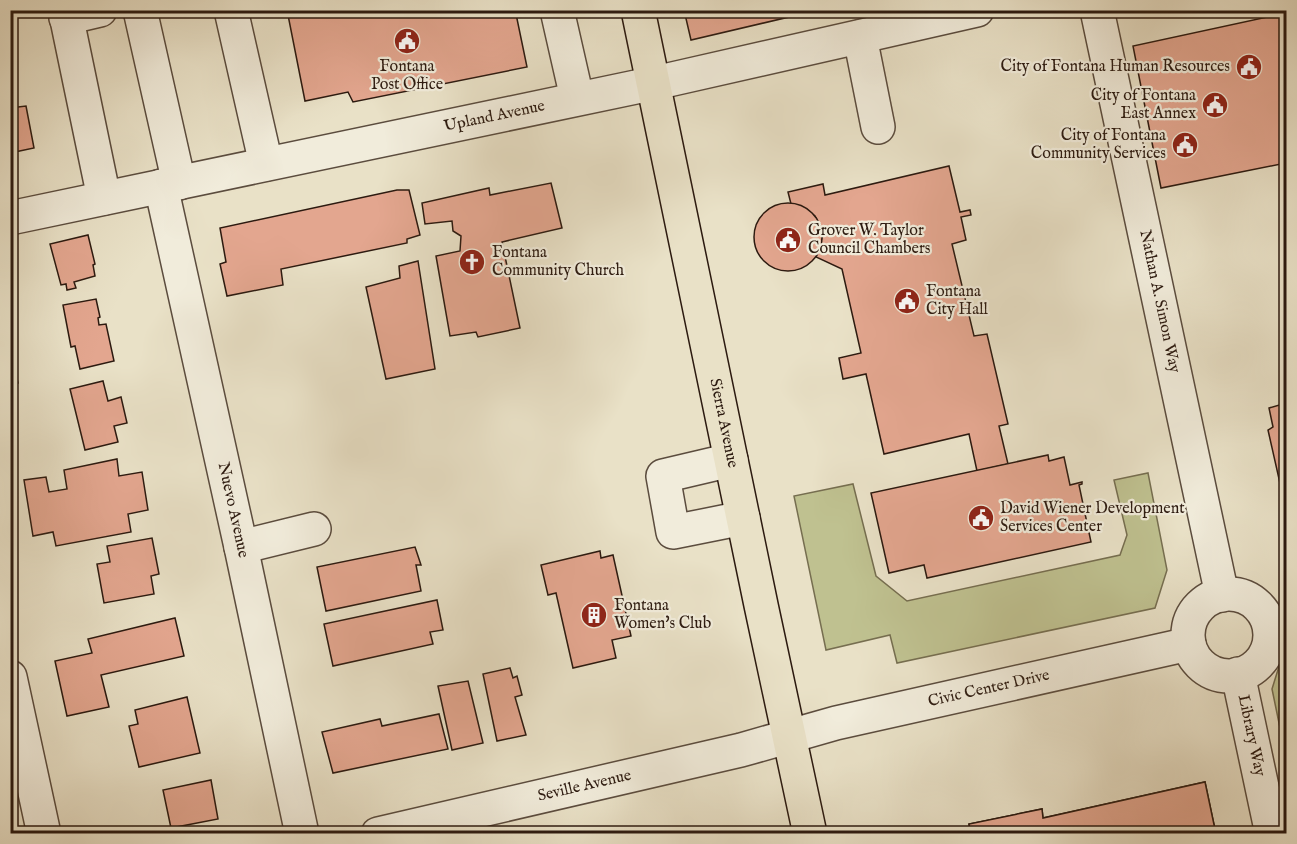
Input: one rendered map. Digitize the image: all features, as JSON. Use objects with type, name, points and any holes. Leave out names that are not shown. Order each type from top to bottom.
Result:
[{"type":"main road","name":"Sierra Avenue","points":[[638,10],[810,834]]},
{"type":"street","points":[[100,10],[65,14],[105,198]]},
{"type":"street","name":"Nuevo Avenue","points":[[140,10],[170,184],[241,548],[302,834]]},
{"type":"street","points":[[231,10],[266,164]]},
{"type":"street","points":[[557,10],[578,98]]},
{"type":"street","name":"Upland Avenue","points":[[10,218],[655,83],[870,26],[977,10]]},
{"type":"street","name":"Nathan A. Simon Way","points":[[1097,10],[1222,595]]},
{"type":"street","points":[[870,26],[878,126]]},
{"type":"street","points":[[731,460],[663,476],[673,532],[743,518]]},
{"type":"street","points":[[241,548],[314,530]]},
{"type":"street","points":[[1222,595],[1236,595],[1251,600],[1258,607],[1276,615],[1264,654],[1251,669],[1238,674],[1226,676],[1207,669],[1196,659],[1189,644],[1189,625],[1196,611],[1207,600],[1222,595]]},
{"type":"street","name":"Civic Center Drive","points":[[789,735],[1189,644]]},
{"type":"street","name":"Library Way","points":[[1238,674],[1272,834]]},
{"type":"street","points":[[10,677],[44,834]]},
{"type":"street","name":"Seville Avenue","points":[[378,834],[741,750],[789,735]]},
{"type":"green space","points":[[1148,473],[1167,570],[1155,608],[897,663],[890,635],[826,650],[794,496],[853,484],[876,576],[907,601],[1120,555],[1127,535],[1114,480]]},
{"type":"green space","points":[[1286,659],[1286,757],[1272,689],[1281,660]]},
{"type":"building","name":"Fontana Post Office","points":[[287,10],[506,10],[507,16],[516,14],[527,67],[353,102],[348,92],[305,101]]},
{"type":"building","points":[[684,10],[819,10],[691,40]]},
{"type":"building","name":"City of Fontana East Annex","points":[[1286,13],[1286,163],[1161,188],[1133,46]]},
{"type":"building","points":[[26,106],[34,148],[10,153],[10,108]]},
{"type":"building","name":"Fontana City Hall","points":[[949,166],[960,212],[970,210],[971,215],[961,217],[966,240],[952,244],[974,336],[987,334],[1008,424],[999,426],[1008,464],[977,471],[969,434],[884,454],[866,374],[843,379],[839,358],[861,353],[842,269],[816,257],[822,236],[820,226],[815,216],[806,209],[791,204],[788,192],[823,184],[825,195]]},
{"type":"building","name":"Fontana Community Church","points":[[551,183],[562,228],[502,242],[520,328],[478,337],[476,332],[450,336],[436,256],[460,251],[461,236],[453,231],[452,221],[425,224],[422,203],[489,188],[490,195]]},
{"type":"building","points":[[397,190],[409,190],[420,235],[407,239],[407,243],[281,269],[283,285],[227,296],[220,264],[226,262],[220,228]]},
{"type":"building","name":"Grover W. Taylor Council Chambers","points":[[788,203],[801,206],[812,213],[819,224],[822,237],[819,250],[812,261],[801,268],[788,271],[775,268],[764,261],[757,250],[754,237],[757,224],[764,213],[775,206]]},
{"type":"building","points":[[88,235],[95,264],[93,265],[95,276],[74,282],[76,288],[67,290],[66,284],[61,285],[50,244]]},
{"type":"building","points":[[418,261],[435,369],[386,379],[366,287],[400,278],[399,266]]},
{"type":"building","points":[[96,299],[100,317],[98,318],[99,325],[106,324],[114,361],[80,369],[75,346],[71,347],[63,305]]},
{"type":"building","points":[[10,346],[18,383],[10,385]]},
{"type":"building","points":[[103,381],[108,401],[121,397],[127,423],[114,426],[118,442],[85,450],[70,389]]},
{"type":"building","points":[[1286,396],[1286,510],[1268,430],[1273,427],[1269,408],[1283,404],[1282,397]]},
{"type":"building","name":"David Wiener Development Services Center","points":[[1048,455],[1049,461],[1064,457],[1070,485],[1082,482],[1079,485],[1091,542],[927,578],[924,565],[889,573],[871,493]]},
{"type":"building","points":[[117,459],[119,476],[142,472],[148,510],[128,514],[131,532],[56,546],[53,532],[33,536],[24,480],[46,477],[49,492],[67,489],[64,470]]},
{"type":"building","points":[[152,538],[159,574],[151,576],[154,594],[104,603],[97,564],[110,562],[107,546]]},
{"type":"building","points":[[415,547],[421,565],[416,565],[421,591],[326,611],[317,567]]},
{"type":"building","name":"Fontana Women's Club","points":[[600,551],[601,558],[613,555],[631,636],[612,640],[616,658],[573,668],[556,593],[548,595],[541,565]]},
{"type":"building","points":[[437,600],[443,630],[430,632],[433,644],[333,666],[324,624]]},
{"type":"building","points":[[175,618],[184,656],[101,675],[109,707],[67,716],[55,661],[92,653],[88,639]]},
{"type":"building","points":[[510,668],[513,678],[517,676],[522,695],[515,697],[526,735],[497,741],[483,674]]},
{"type":"building","points":[[468,681],[483,743],[452,750],[438,686]]},
{"type":"building","points":[[187,697],[200,753],[139,767],[129,726],[138,724],[135,710]]},
{"type":"building","points":[[439,714],[448,749],[333,773],[322,732],[380,719],[382,726]]},
{"type":"building","points":[[211,780],[218,819],[171,828],[163,790]]},
{"type":"building","points":[[1205,782],[1216,834],[971,834],[969,824],[1042,809],[1043,818]]},
{"type":"building","points":[[1205,782],[1216,834],[971,834],[969,824],[1042,809],[1043,818]]},
{"type":"place","name":"Fontana Post Office","points":[[407,41]]},
{"type":"place","name":"City of Fontana Human Resources","points":[[1249,67]]},
{"type":"place","name":"City of Fontana East Annex","points":[[1215,105]]},
{"type":"place","name":"City of Fontana Community Services","points":[[1185,145]]},
{"type":"place","name":"Grover W. Taylor Council Chambers","points":[[788,240]]},
{"type":"place","name":"Fontana Community Church","points":[[472,262]]},
{"type":"place","name":"Fontana City Hall","points":[[907,301]]},
{"type":"place","name":"David Wiener Development Services Center","points":[[981,518]]},
{"type":"place","name":"Fontana Women's Club","points":[[594,615]]}]
